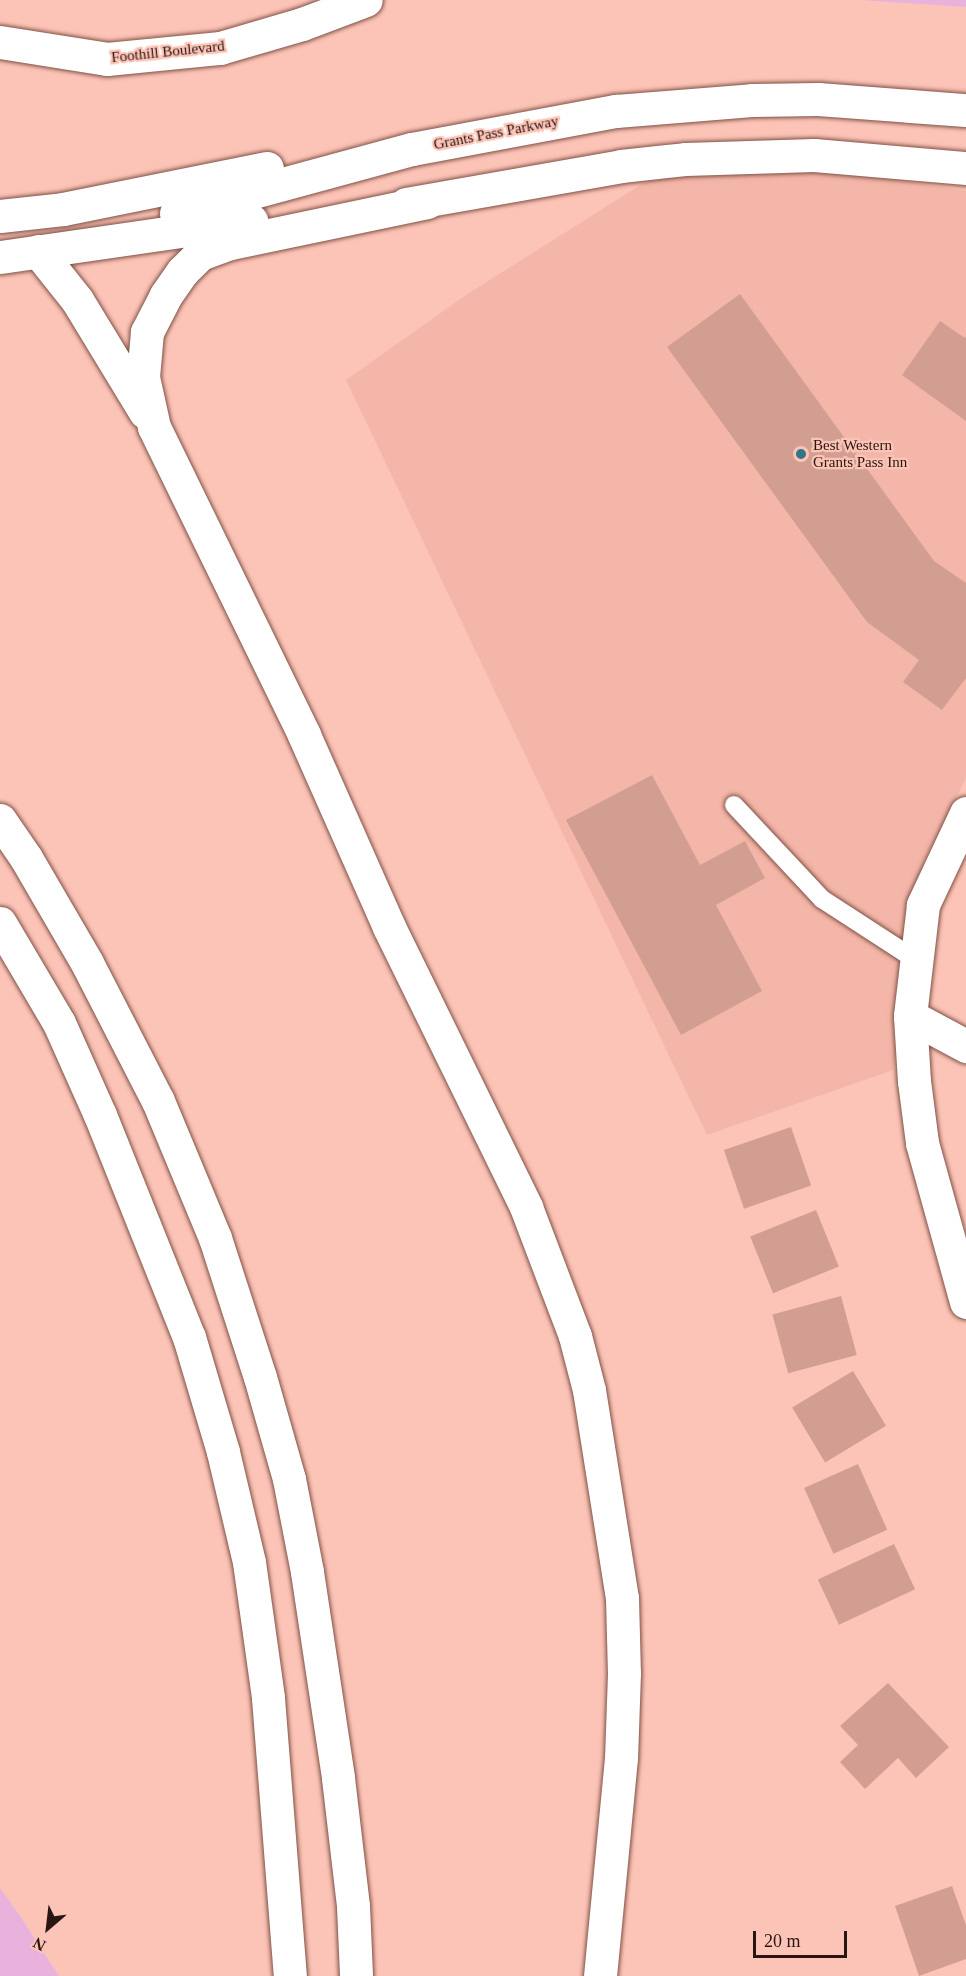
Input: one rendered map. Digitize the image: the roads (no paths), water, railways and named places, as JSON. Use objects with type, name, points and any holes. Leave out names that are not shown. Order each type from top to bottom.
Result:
[{"type":"main road","name":"Foothill Boulevard","points":[[0,42],[107,59],[220,48],[302,24],[366,0]]},
{"type":"main road","name":"Grants Pass Parkway","points":[[38,251],[412,149],[616,111],[684,104],[818,99],[966,110]]},
{"type":"main road","points":[[0,216],[63,209],[309,159],[412,149]]},
{"type":"main road","name":"Grants Pass Parkway","points":[[0,257],[238,222],[427,202],[621,166],[685,159],[814,155],[966,168]]},
{"type":"main road","points":[[154,427],[142,377],[147,332],[182,272],[200,254],[230,243],[427,202]]},
{"type":"main road","points":[[38,251],[76,300],[154,427],[304,735],[389,927],[526,1207],[575,1336],[589,1390],[622,1598],[624,1673],[621,1758],[600,1976]]},
{"type":"main road","points":[[966,813],[923,905],[910,1016],[914,1081],[922,1143],[966,1302]]},
{"type":"main road","points":[[0,820],[26,858],[87,963],[158,1101],[215,1238],[260,1377],[289,1479],[307,1572],[338,1778],[353,1906],[356,1976]]},
{"type":"main road","points":[[0,923],[59,1023],[100,1115],[189,1337],[223,1452],[249,1562],[268,1698],[290,1976]]},
{"type":"main road","points":[[910,1016],[966,1046]]},
{"type":"lane","points":[[734,806],[822,899],[916,960]]},
{"type":"place","name":"Best Western Grants Pass Inn","points":[[801,454]]}]
